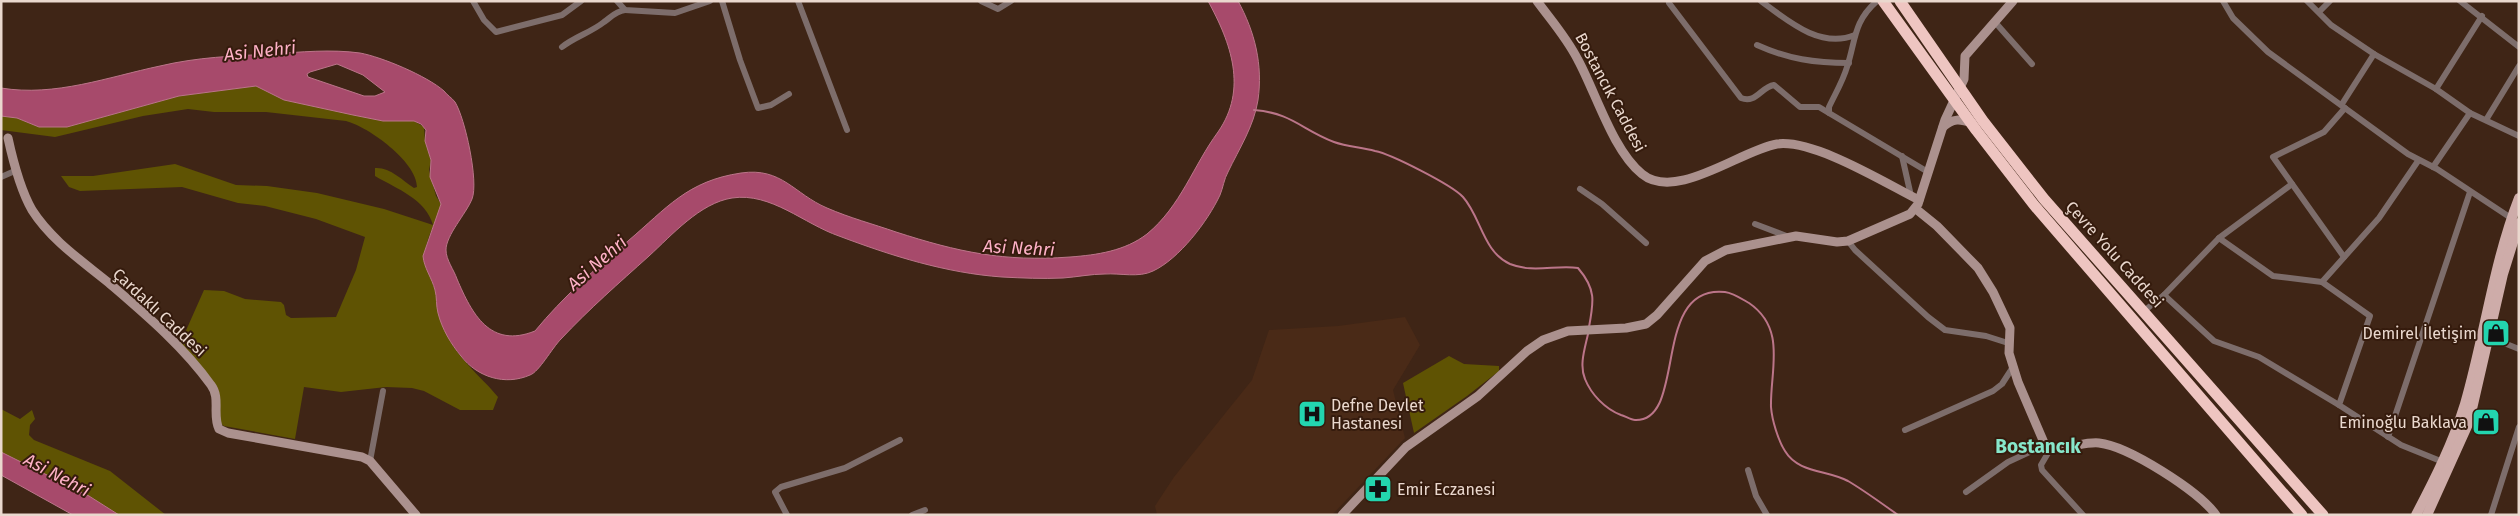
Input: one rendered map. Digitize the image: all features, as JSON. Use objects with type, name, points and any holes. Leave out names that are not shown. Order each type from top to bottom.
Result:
[{"type":"highway","name":"Çevre Yolu Caddesi","points":[[1883,1],[2044,199],[2323,515]]},
{"type":"highway","name":"Çevre Yolu Caddesi","points":[[1900,1],[1957,93],[1972,124],[2034,205],[2302,515]]},
{"type":"main road","points":[[2416,515],[2443,462],[2470,402],[2489,337],[2519,198]]},
{"type":"main road","points":[[2427,515],[2464,436],[2496,266],[2515,221]]},
{"type":"street","points":[[473,1],[484,20],[496,32],[562,15],[581,1]]},
{"type":"street","points":[[617,1],[625,10]]},
{"type":"street","points":[[562,47],[575,36],[589,32],[604,23],[619,10],[675,13],[710,1]]},
{"type":"street","points":[[722,1],[740,60],[758,108],[771,105],[789,94]]},
{"type":"street","points":[[798,1],[847,130]]},
{"type":"street","points":[[981,1],[998,9],[1011,1]]},
{"type":"street","name":"Bostancık Caddesi","points":[[1537,1],[1572,49],[1606,120],[1627,157],[1637,170],[1649,179],[1663,182],[1679,181],[1708,172],[1766,146],[1788,143],[1826,154],[1916,202],[1983,274],[2009,323],[2008,343],[2013,368],[2023,395],[2048,446]]},
{"type":"street","points":[[1761,1],[1803,30],[1814,35],[1841,40],[1854,35]]},
{"type":"street","points":[[1829,113],[1829,107],[1849,63],[1854,35],[1862,17],[1878,1]]},
{"type":"street","points":[[1342,515],[1406,448],[1478,396],[1534,345],[1560,333],[1640,326],[1657,315],[1698,268],[1712,256],[1732,248],[1790,237],[1811,237],[1837,242],[1848,241],[1910,214],[1928,172],[1943,127],[1964,79],[1965,56],[2013,1]]},
{"type":"street","points":[[2223,1],[2233,18],[2250,37],[2418,161],[2433,167],[2515,221]]},
{"type":"street","points":[[2307,1],[2332,25],[2374,54],[2436,89],[2470,113],[2519,136]]},
{"type":"street","points":[[2319,12],[2330,1]]},
{"type":"street","points":[[2460,1],[2482,16],[2519,47]]},
{"type":"street","points":[[1669,2],[1741,98],[1748,100],[1755,98],[1771,85],[1774,85],[1800,106],[1819,106],[1928,172]]},
{"type":"street","points":[[2436,89],[2482,16]]},
{"type":"street","points":[[1994,21],[2032,64]]},
{"type":"street","points":[[1757,45],[1784,56],[1802,60],[1849,63]]},
{"type":"street","points":[[2344,258],[2273,157],[2324,132],[2344,106],[2374,54]]},
{"type":"street","points":[[2486,120],[2519,66]]},
{"type":"street","points":[[2433,167],[2470,113]]},
{"type":"street","points":[[1943,127],[1950,121],[1960,119],[1972,124]]},
{"type":"street","name":"Çardaklı Caddesi","points":[[8,138],[27,198],[36,215],[76,258],[108,282],[178,346],[212,386],[216,398],[216,422],[219,428],[228,433],[353,455],[370,461]]},
{"type":"street","points":[[1902,156],[1916,202]]},
{"type":"street","points":[[2322,282],[2379,218],[2418,161]]},
{"type":"street","points":[[1,177],[17,170]]},
{"type":"street","points":[[2144,312],[2164,295],[2219,238],[2292,184]]},
{"type":"street","points":[[1580,189],[1646,243]]},
{"type":"street","points":[[2388,437],[2470,192]]},
{"type":"street","points":[[1755,224],[1790,237]]},
{"type":"street","points":[[2219,238],[2273,276],[2322,282],[2370,316],[2339,405]]},
{"type":"street","points":[[1848,241],[1855,250],[1913,304],[1945,330],[1986,336],[2008,343]]},
{"type":"street","points":[[2164,295],[2214,341],[2259,357],[2388,437],[2443,462]]},
{"type":"street","points":[[2489,337],[2519,349]]},
{"type":"street","points":[[1905,430],[1993,391],[2002,384],[2013,368]]},
{"type":"street","points":[[383,391],[370,461],[416,515]]},
{"type":"street","points":[[2491,515],[2519,427]]},
{"type":"street","points":[[787,515],[775,492],[781,487],[845,468],[900,440]]},
{"type":"street","points":[[1966,492],[2008,462],[2048,446],[2093,443],[2122,450],[2158,468],[2207,503],[2216,515]]},
{"type":"street","points":[[2048,446],[2041,465],[2042,470],[2084,515]]},
{"type":"street","points":[[1748,470],[1756,496],[1767,515]]},
{"type":"street","points":[[912,515],[925,510]]},
{"type":"shaded area","points":[[1208,1],[1238,1],[1244,13],[1253,37],[1258,61],[1259,87],[1256,110],[1220,195],[1208,216],[1192,238],[1173,258],[1153,271],[1136,275],[1100,274],[1063,278],[1002,277],[960,272],[899,257],[826,231],[774,204],[746,197],[732,198],[709,206],[687,221],[582,317],[557,343],[534,373],[511,380],[492,378],[468,363],[450,341],[440,319],[435,290],[423,256],[441,204],[430,177],[431,160],[425,141],[426,130],[421,124],[414,121],[383,121],[284,100],[256,86],[179,96],[67,127],[39,127],[17,118],[1,116],[1,88],[41,90],[61,88],[174,63],[202,59],[338,51],[369,55],[404,68],[436,85],[455,102],[467,135],[474,191],[469,205],[449,238],[446,254],[449,261],[476,316],[494,332],[506,335],[519,335],[535,331],[603,262],[679,198],[706,182],[741,173],[755,172],[767,174],[787,183],[827,208],[844,215],[940,245],[982,254],[1024,258],[1070,257],[1090,255],[1120,248],[1138,240],[1159,223],[1169,211],[1227,116],[1234,83],[1233,66],[1216,17]],"holes":[[[337,64],[363,75],[385,92],[375,96],[364,96],[308,77],[307,74]]]},
{"type":"shaded area","points":[[256,86],[284,100],[383,121],[414,121],[424,127],[425,141],[431,160],[429,170],[436,196],[441,204],[427,243],[425,255],[427,266],[442,323],[448,338],[454,348],[498,397],[493,410],[460,410],[424,391],[412,388],[386,387],[341,392],[304,387],[295,439],[224,426],[220,423],[219,397],[180,344],[204,290],[224,291],[245,299],[281,302],[284,305],[286,315],[291,318],[336,317],[356,270],[365,237],[316,219],[265,206],[238,203],[182,187],[80,191],[69,187],[61,176],[93,176],[175,164],[236,185],[267,186],[317,193],[384,209],[433,225],[424,208],[417,201],[375,176],[375,168],[380,168],[396,175],[414,188],[417,187],[415,177],[401,157],[367,130],[346,121],[266,112],[214,112],[188,109],[143,116],[55,137],[1,130],[1,116],[17,118],[39,127],[67,127],[179,96]]},
{"type":"shaded area","name":"Defne Devlet Hastanesi","points":[[1405,317],[1420,345],[1393,390],[1405,438],[1332,515],[1157,515],[1155,506],[1174,477],[1252,380],[1269,330],[1338,326]]},
{"type":"shaded area","points":[[1449,356],[1464,364],[1499,366],[1499,371],[1414,433],[1403,383]]},
{"type":"shaded area","points":[[1,409],[20,419],[32,410],[35,419],[30,425],[29,435],[34,440],[110,471],[166,515],[119,515],[89,496],[1,452]]},
{"type":"shaded area","points":[[1,452],[89,496],[119,515],[73,515],[1,475]]},
{"type":"waterway","points":[[1254,110],[1288,118],[1334,142],[1383,153],[1447,185],[1463,197],[1474,214],[1488,243],[1501,258],[1510,264],[1527,268],[1578,268],[1591,289],[1592,310],[1589,327]]},
{"type":"waterway","points":[[1588,334],[1583,362],[1583,374],[1588,385],[1599,400],[1609,409],[1635,420],[1651,415],[1661,400],[1678,330],[1687,309],[1702,295],[1725,292],[1749,303],[1761,313],[1768,325],[1772,338],[1774,365],[1771,407],[1776,430],[1785,451],[1797,463],[1805,467],[1848,481],[1898,515]]},
{"type":"place","name":"Demirel İletişim","points":[[2496,333]]},
{"type":"place","name":"Defne Devlet Hastanesi","points":[[1312,414]]},
{"type":"place","name":"Eminoğlu Baklava","points":[[2486,422]]},
{"type":"place","name":"Emir Eczanesi","points":[[1378,489]]},
{"type":"district","name":"Bostancık","points":[[2038,446]]},
{"type":"water label","name":"Asi Nehri","points":[[260,51]]},
{"type":"water label","name":"Asi Nehri","points":[[1019,248]]},
{"type":"water label","name":"Asi Nehri","points":[[597,263]]},
{"type":"water label","name":"Asi Nehri","points":[[57,475]]}]
